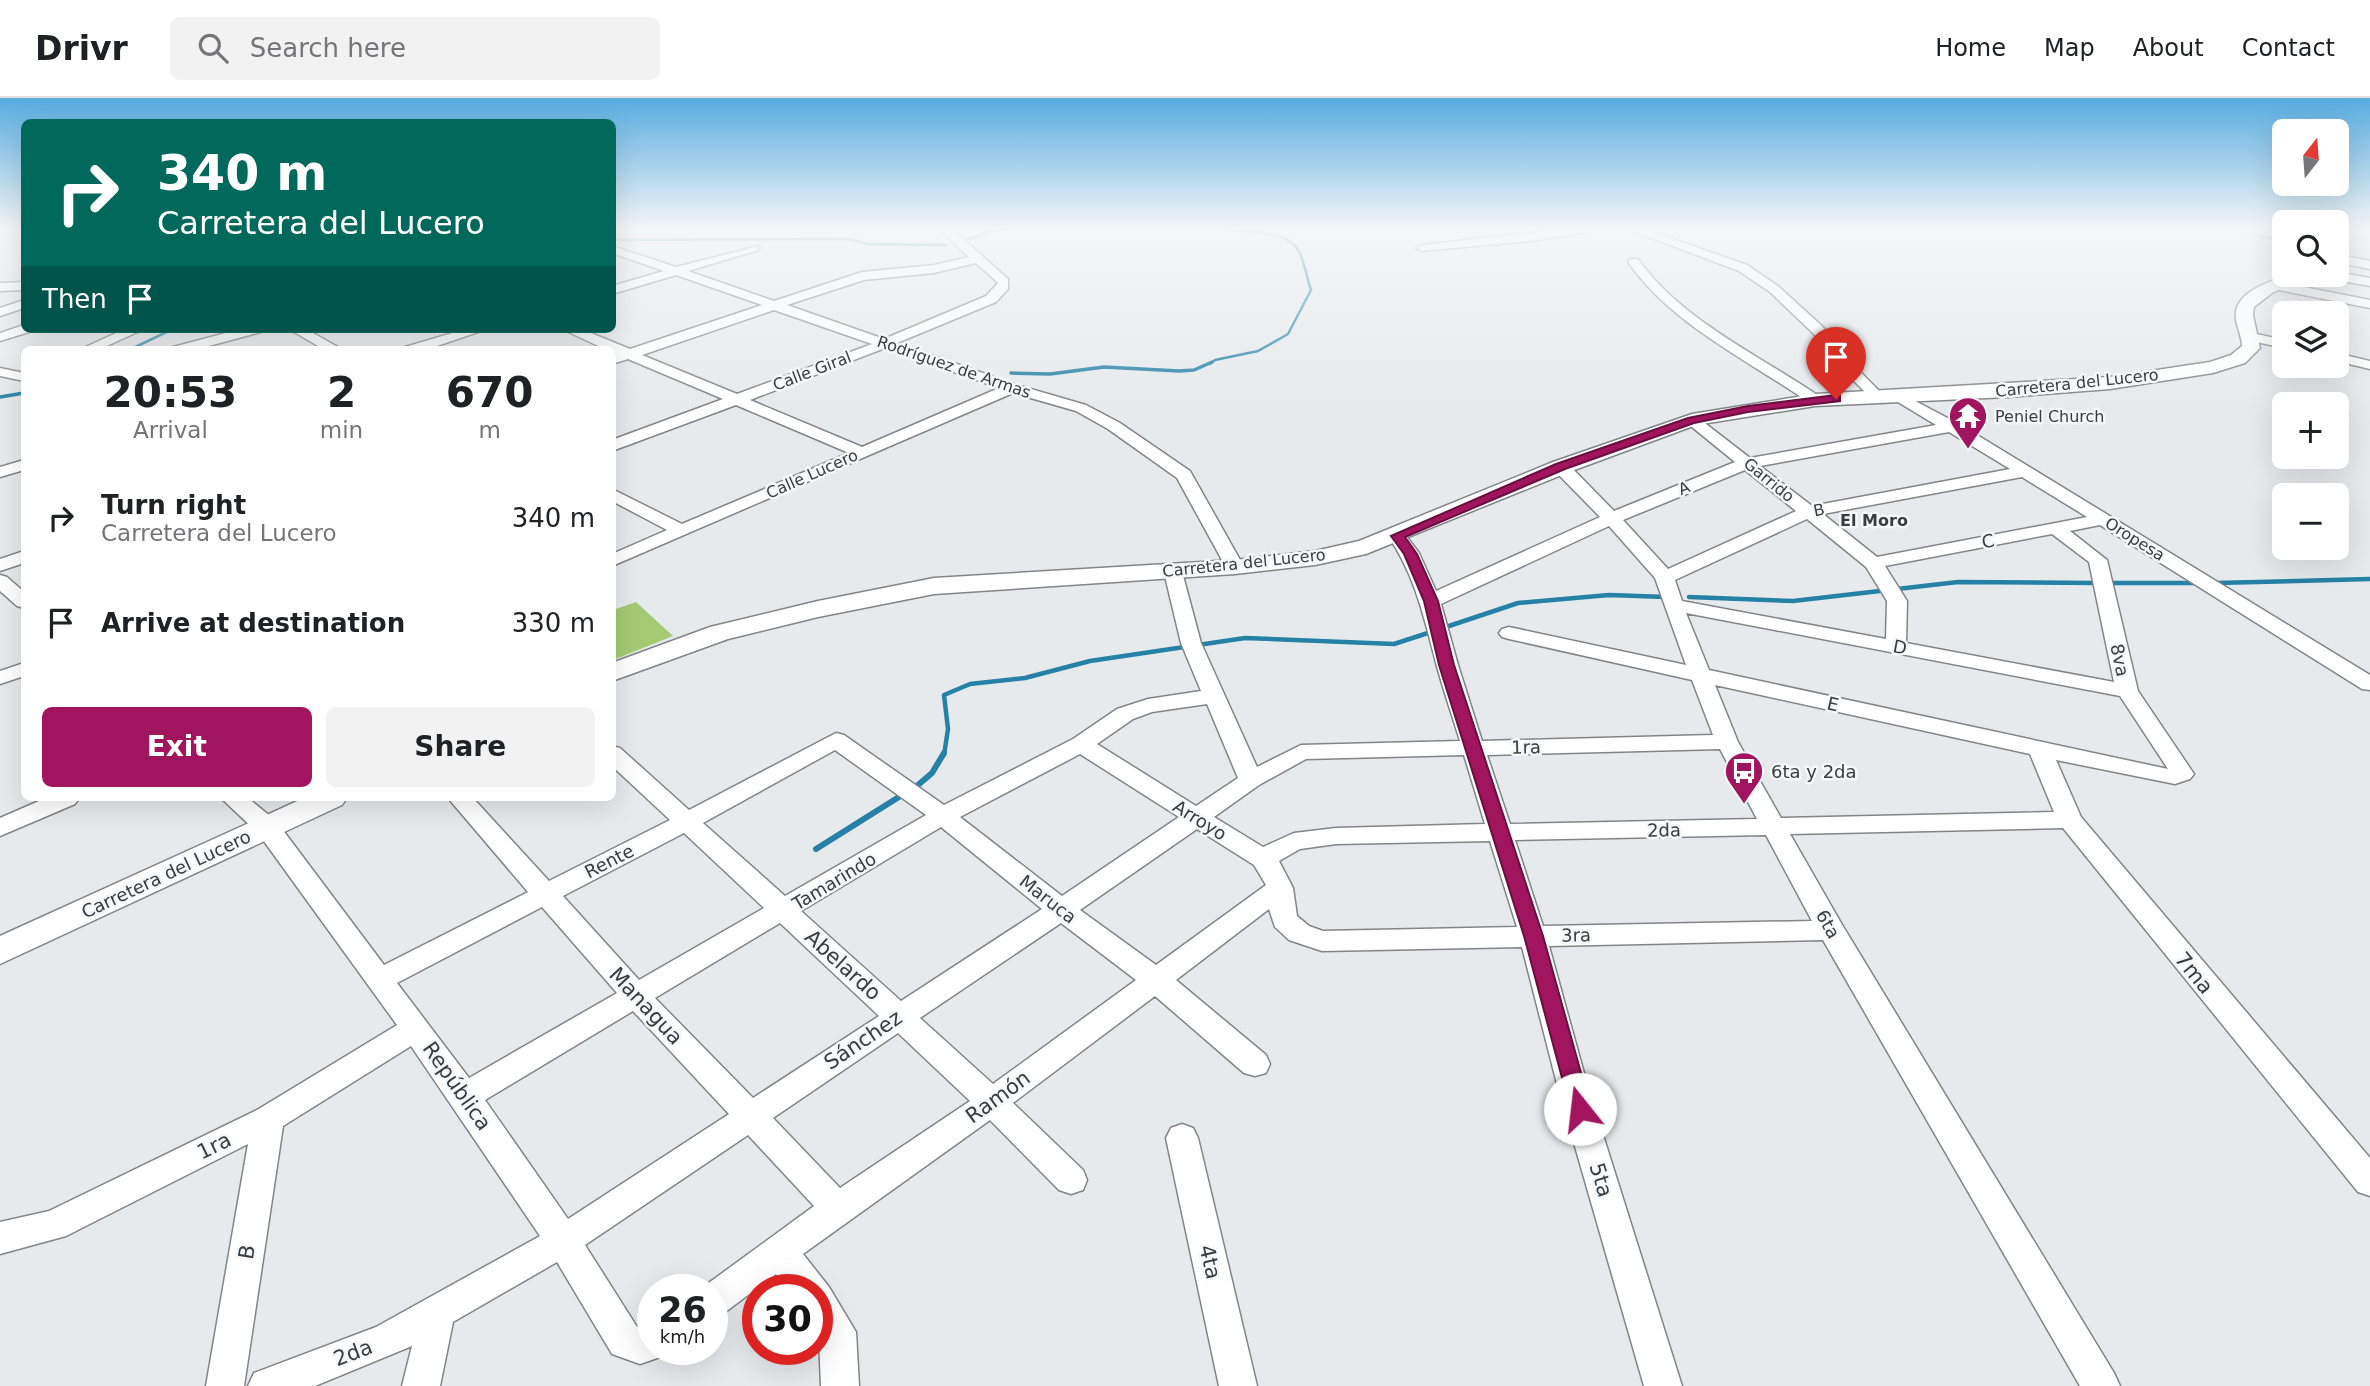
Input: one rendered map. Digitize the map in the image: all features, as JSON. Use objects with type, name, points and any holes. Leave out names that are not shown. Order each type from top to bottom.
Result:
[{"type":"main road","points":[[2252,337],[2244,314],[2247,306],[2258,293],[2272,288]]},
{"type":"main road","name":"Carretera del Lucero","points":[[616,672],[719,633],[818,609],[934,586],[1173,572],[1315,558],[1397,536],[1560,467],[1692,420],[1815,400],[2110,383],[2213,367],[2238,359],[2251,348],[2252,337]]},
{"type":"main road","name":"Carretera del Lucero","points":[[0,951],[324,801]]},
{"type":"street","name":"Rodríguez de Armas","points":[[726,288],[1012,388],[1081,408],[1114,426],[1184,475],[1234,567]]},
{"type":"street","points":[[616,359],[827,288]]},
{"type":"street","name":"Calle Giral","points":[[616,444],[884,344],[991,299],[1002,288]]},
{"type":"street","points":[[1656,288],[1685,312],[1815,400]]},
{"type":"street","points":[[1773,288],[1818,330],[1831,350],[1888,396]]},
{"type":"street","points":[[2289,288],[2370,304]]},
{"type":"street","points":[[0,312],[21,305]]},
{"type":"street","points":[[0,337],[21,330]]},
{"type":"street","points":[[96,346],[127,333]]},
{"type":"street","points":[[193,346],[241,333]]},
{"type":"street","points":[[304,333],[329,346]]},
{"type":"street","points":[[423,346],[467,333]]},
{"type":"street","points":[[578,333],[608,346]]},
{"type":"street","points":[[2252,337],[2272,341]]},
{"type":"street","points":[[616,349],[861,452]]},
{"type":"street","points":[[2349,360],[2370,365]]},
{"type":"street","points":[[0,372],[21,376]]},
{"type":"street","name":"Calle Lucero","points":[[616,559],[1012,388]]},
{"type":"street","name":"Oropesa","points":[[1888,396],[1953,427],[2370,684]]},
{"type":"street","name":"Garrido","points":[[1692,420],[1874,563],[1897,601],[1896,646]]},
{"type":"street","name":"A","points":[[1431,601],[1609,519],[1748,463],[1953,427]]},
{"type":"street","points":[[0,472],[21,466]]},
{"type":"street","name":"6ta","points":[[1560,467],[1653,561],[1665,578],[1672,605],[1727,742],[1831,930],[2101,1386]]},
{"type":"street","name":"B","points":[[1665,578],[1808,512],[2025,471]]},
{"type":"street","points":[[616,496],[682,531]]},
{"type":"street","name":"C","points":[[1874,563],[2102,519]]},
{"type":"street","name":"8va","points":[[2055,528],[2098,560],[2127,691],[2182,774],[2175,777],[2157,775]]},
{"type":"street","name":"5ta","points":[[1397,536],[1410,554],[1431,601],[1447,665],[1533,936],[1572,1083],[1663,1386]]},
{"type":"street","points":[[0,565],[21,558]]},
{"type":"street","points":[[1173,572],[1193,647],[1251,780]]},
{"type":"street","points":[[0,581],[21,599]]},
{"type":"street","name":"D","points":[[1672,605],[2127,691]]},
{"type":"street","name":"E","points":[[1509,633],[2157,775]]},
{"type":"street","points":[[0,678],[21,670]]},
{"type":"street","name":"Tamarindo","points":[[466,1096],[942,816],[1082,744],[1125,714],[1148,706],[1213,696]]},
{"type":"street","name":"Maruca","points":[[836,740],[911,791],[1061,910],[1156,980],[1255,1064]]},
{"type":"street","name":"Rente","points":[[380,979],[688,821],[836,740]]},
{"type":"street","name":"1ra","points":[[1285,760],[1301,752],[1727,742]]},
{"type":"street","name":"Arroyo","points":[[1082,744],[1196,819],[1263,859],[1272,868],[1280,888],[1284,920]]},
{"type":"street","name":"7ma","points":[[2040,750],[2070,820],[2370,1182]]},
{"type":"street","name":"Abelardo","points":[[616,757],[992,1101],[1071,1180]]},
{"type":"street","name":"Sánchez","points":[[437,1314],[563,1241],[1061,910],[1251,780],[1285,760]]},
{"type":"street","points":[[0,828],[60,801]]},
{"type":"street","name":"República","points":[[237,801],[267,827],[380,979],[466,1096],[563,1241],[625,1341],[637,1343]]},
{"type":"street","name":"Managua","points":[[463,801],[636,996],[838,1208]]},
{"type":"street","name":"2da","points":[[1263,859],[1294,841],[1336,836],[1776,829],[2070,820]]},
{"type":"street","name":"Ramón","points":[[728,1290],[838,1208],[992,1101],[1280,888]]},
{"type":"street","name":"3ra","points":[[1284,920],[1299,933],[1322,941],[1831,930]]},
{"type":"street","name":"1ra","points":[[0,1238],[54,1225],[268,1119],[416,1028]]},
{"type":"street","name":"B","points":[[225,1386],[268,1119]]},
{"type":"street","name":"4ta","points":[[1182,1138],[1238,1386]]},
{"type":"street","points":[[781,1253],[797,1274]]},
{"type":"street","points":[[421,1386],[437,1314]]},
{"type":"street","name":"2da","points":[[267,1386],[386,1341],[437,1314]]},
{"type":"street","points":[[833,1324],[838,1332],[840,1386]]},
{"type":"green space","points":[[636,602],[673,636],[616,659],[616,609]]},
{"type":"waterway","points":[[1210,364],[1215,360],[1258,351],[1288,334],[1310,288]]},
{"type":"waterway","points":[[137,346],[165,333]]},
{"type":"waterway","points":[[1011,373],[1050,374],[1104,367],[1179,371],[1194,370],[1212,362]]},
{"type":"waterway","points":[[0,397],[21,394]]},
{"type":"waterway","points":[[2216,583],[2370,579]]},
{"type":"waterway","points":[[1689,597],[1793,601],[1958,582],[2098,583]]},
{"type":"waterway","points":[[2107,583],[2199,583]]},
{"type":"waterway","points":[[1446,627],[1518,603],[1609,595],[1666,597]]},
{"type":"waterway","points":[[944,755],[948,729],[944,695],[970,684],[1025,678],[1090,661],[1245,638],[1394,644],[1431,632]]},
{"type":"waterway","points":[[816,849],[918,785],[932,773],[944,753]]},
{"type":"place","name":"Peniel Church","points":[[1968,450]]},
{"type":"place","name":"6ta y 2da","points":[[1744,805]]},
{"type":"district","name":"El Moro","points":[[1874,520]]},
{"type":"route","points":[[1580,1109],[1533,936],[1447,665],[1431,601],[1410,554],[1397,536],[1560,467],[1692,420],[1748,409],[1836,399]]}]
